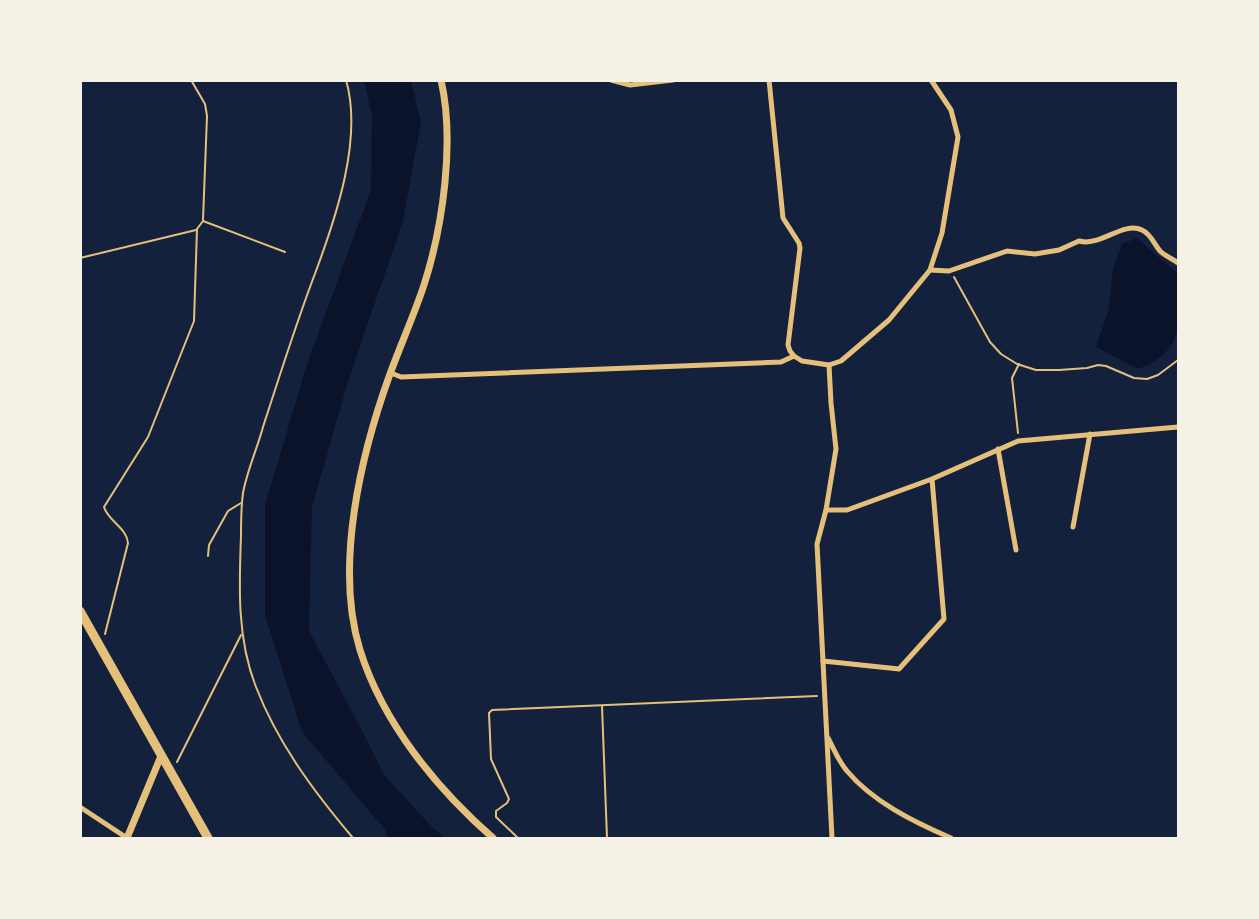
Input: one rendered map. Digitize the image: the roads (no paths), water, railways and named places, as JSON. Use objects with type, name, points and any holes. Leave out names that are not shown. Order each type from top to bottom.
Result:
[{"type":"main road","points":[[80,611],[208,838]]},
{"type":"street","points":[[441,80],[446,111],[446,152],[444,191],[437,235],[424,282],[367,448],[357,493],[351,568],[352,598],[360,649],[385,709],[425,767],[493,838]]},
{"type":"street","points":[[611,80],[630,85],[673,80]]},
{"type":"street","points":[[769,80],[783,218],[800,248],[788,345],[794,356],[802,361],[829,365],[841,361],[889,320],[930,270],[942,233],[958,136],[951,110],[931,80]]},
{"type":"street","points":[[930,270],[949,271],[1007,251],[1035,254],[1059,250],[1079,241],[1088,243],[1130,228],[1147,233],[1162,252],[1178,263]]},
{"type":"street","points":[[391,373],[401,377],[781,362],[794,356]]},
{"type":"street","points":[[829,365],[836,449],[826,510],[817,544],[832,838]]},
{"type":"street","points":[[826,510],[847,510],[932,479],[1018,441],[1178,427]]},
{"type":"street","points":[[1073,527],[1090,434]]},
{"type":"street","points":[[998,449],[1016,550]]},
{"type":"street","points":[[823,661],[899,669],[944,619],[932,479]]},
{"type":"street","points":[[826,736],[845,769],[867,792],[951,838]]},
{"type":"street","points":[[80,807],[127,838],[161,755]]},
{"type":"water","points":[[364,81],[411,81],[421,122],[403,221],[348,381],[312,507],[309,631],[384,775],[445,838],[388,838],[382,826],[302,732],[265,615],[265,505],[308,361],[371,190],[372,115]]},
{"type":"water","points":[[1137,238],[1178,274],[1179,305],[1179,319],[1173,342],[1154,361],[1138,369],[1096,347],[1109,309],[1113,268],[1122,244]]}]
